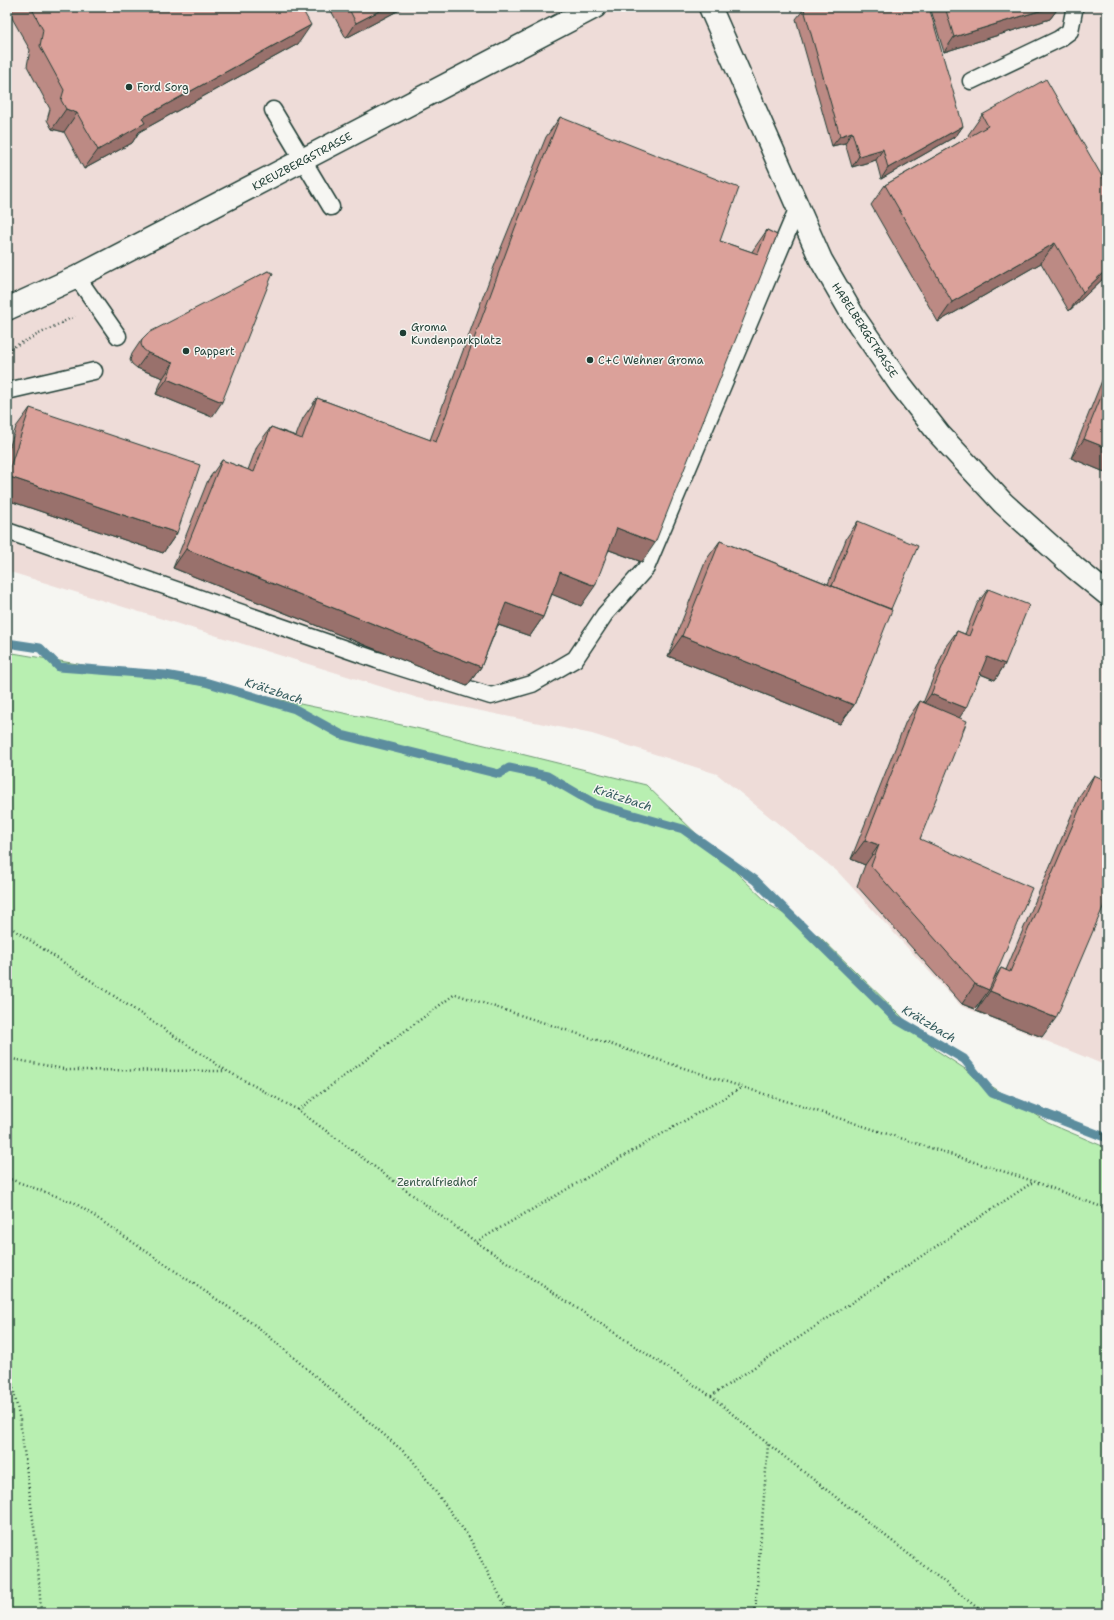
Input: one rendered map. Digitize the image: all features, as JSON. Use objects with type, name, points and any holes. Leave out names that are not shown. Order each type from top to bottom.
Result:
[{"type":"street","name":"KREUZBERGSTRASSE","points":[[7,309],[77,276],[304,160],[595,7]]},
{"type":"street","name":"HABELBERGSTRASSE","points":[[710,7],[821,260],[854,317],[900,384],[939,434],[1003,504],[1075,568],[1107,594]]},
{"type":"lane","points":[[972,81],[1059,39],[1070,31],[1074,11],[1073,7]]},
{"type":"lane","points":[[273,110],[332,207]]},
{"type":"lane","points":[[7,531],[377,660],[491,696],[532,684],[575,658],[605,614],[646,568],[798,207]]},
{"type":"lane","points":[[77,276],[118,336]]},
{"type":"lane","points":[[7,391],[94,371]]},
{"type":"path","points":[[7,350],[97,305]]},
{"type":"path","points":[[10,927],[227,1071],[298,1110],[476,1242],[711,1396],[768,1444],[984,1613]]},
{"type":"path","points":[[298,1110],[455,994],[1033,1181],[1107,1209]]},
{"type":"path","points":[[7,1058],[69,1070],[227,1071]]},
{"type":"path","points":[[476,1242],[741,1087]]},
{"type":"path","points":[[7,1178],[75,1203],[259,1328],[404,1451],[469,1537],[510,1613]]},
{"type":"path","points":[[711,1396],[1033,1181]]},
{"type":"path","points":[[7,1361],[20,1420],[37,1550],[41,1613]]},
{"type":"path","points":[[755,1613],[768,1444]]},
{"type":"shaded area","points":[[7,7],[1107,7],[1107,1066],[961,1006],[838,872],[717,774],[592,734],[418,698],[7,571]]},
{"type":"green space","name":"Zentralfriedhof","points":[[7,652],[242,692],[416,728],[646,785],[770,905],[820,937],[936,1050],[1048,1123],[1107,1148],[1107,1613],[7,1613]]},
{"type":"building","name":"Ford Sorg","points":[[31,7],[301,7],[311,25],[142,118],[145,123],[98,150],[77,113],[66,109],[61,100],[64,90],[40,46],[43,30]]},
{"type":"building","points":[[348,7],[387,7],[356,23]]},
{"type":"building","points":[[810,7],[929,7],[963,126],[888,168],[883,149],[859,156],[852,132],[840,136],[804,9]]},
{"type":"building","points":[[945,7],[1052,7],[954,37]]},
{"type":"building","points":[[1046,79],[1107,185],[1107,269],[1083,292],[1055,243],[952,302],[885,185],[988,126],[982,115]]},
{"type":"building","name":"C+C Wehner Groma","points":[[560,117],[739,188],[720,241],[758,254],[767,230],[777,235],[655,543],[617,528],[595,586],[560,572],[543,617],[506,603],[481,667],[186,549],[222,460],[254,472],[271,427],[302,439],[317,398],[436,442],[515,228]]},
{"type":"building","name":"Pappert","points":[[268,271],[273,273],[222,402],[167,379],[173,363],[148,353],[143,349],[141,344],[142,339],[148,333]]},
{"type":"building","points":[[1107,382],[1107,448],[1084,439]]},
{"type":"building","points":[[30,408],[200,465],[177,533],[7,476]]},
{"type":"building","points":[[858,521],[918,546],[891,609],[832,586]]},
{"type":"building","points":[[720,541],[892,610],[854,705],[682,636]]},
{"type":"building","points":[[988,589],[1029,605],[1005,664],[987,657],[966,708],[931,694],[957,631],[969,636]]},
{"type":"building","points":[[920,701],[967,721],[920,839],[1032,888],[989,990],[975,984],[871,866],[879,845],[865,840]]},
{"type":"building","points":[[1094,775],[1107,781],[1107,898],[1056,1018],[990,991],[1001,968],[1010,972]]},
{"type":"waterway","name":"Krätzbach","points":[[7,643],[40,648],[59,667],[165,675],[205,682],[295,709],[342,735],[499,774],[509,768],[547,776],[595,804],[683,829],[755,880],[896,1019],[964,1059],[992,1093],[1107,1138]]},
{"type":"place","name":"Ford Sorg","points":[[129,87]]},
{"type":"place","name":"Groma Kundenparkplatz","points":[[403,333]]},
{"type":"place","name":"Pappert","points":[[186,351]]},
{"type":"place","name":"C+C Wehner Groma","points":[[590,360]]}]
